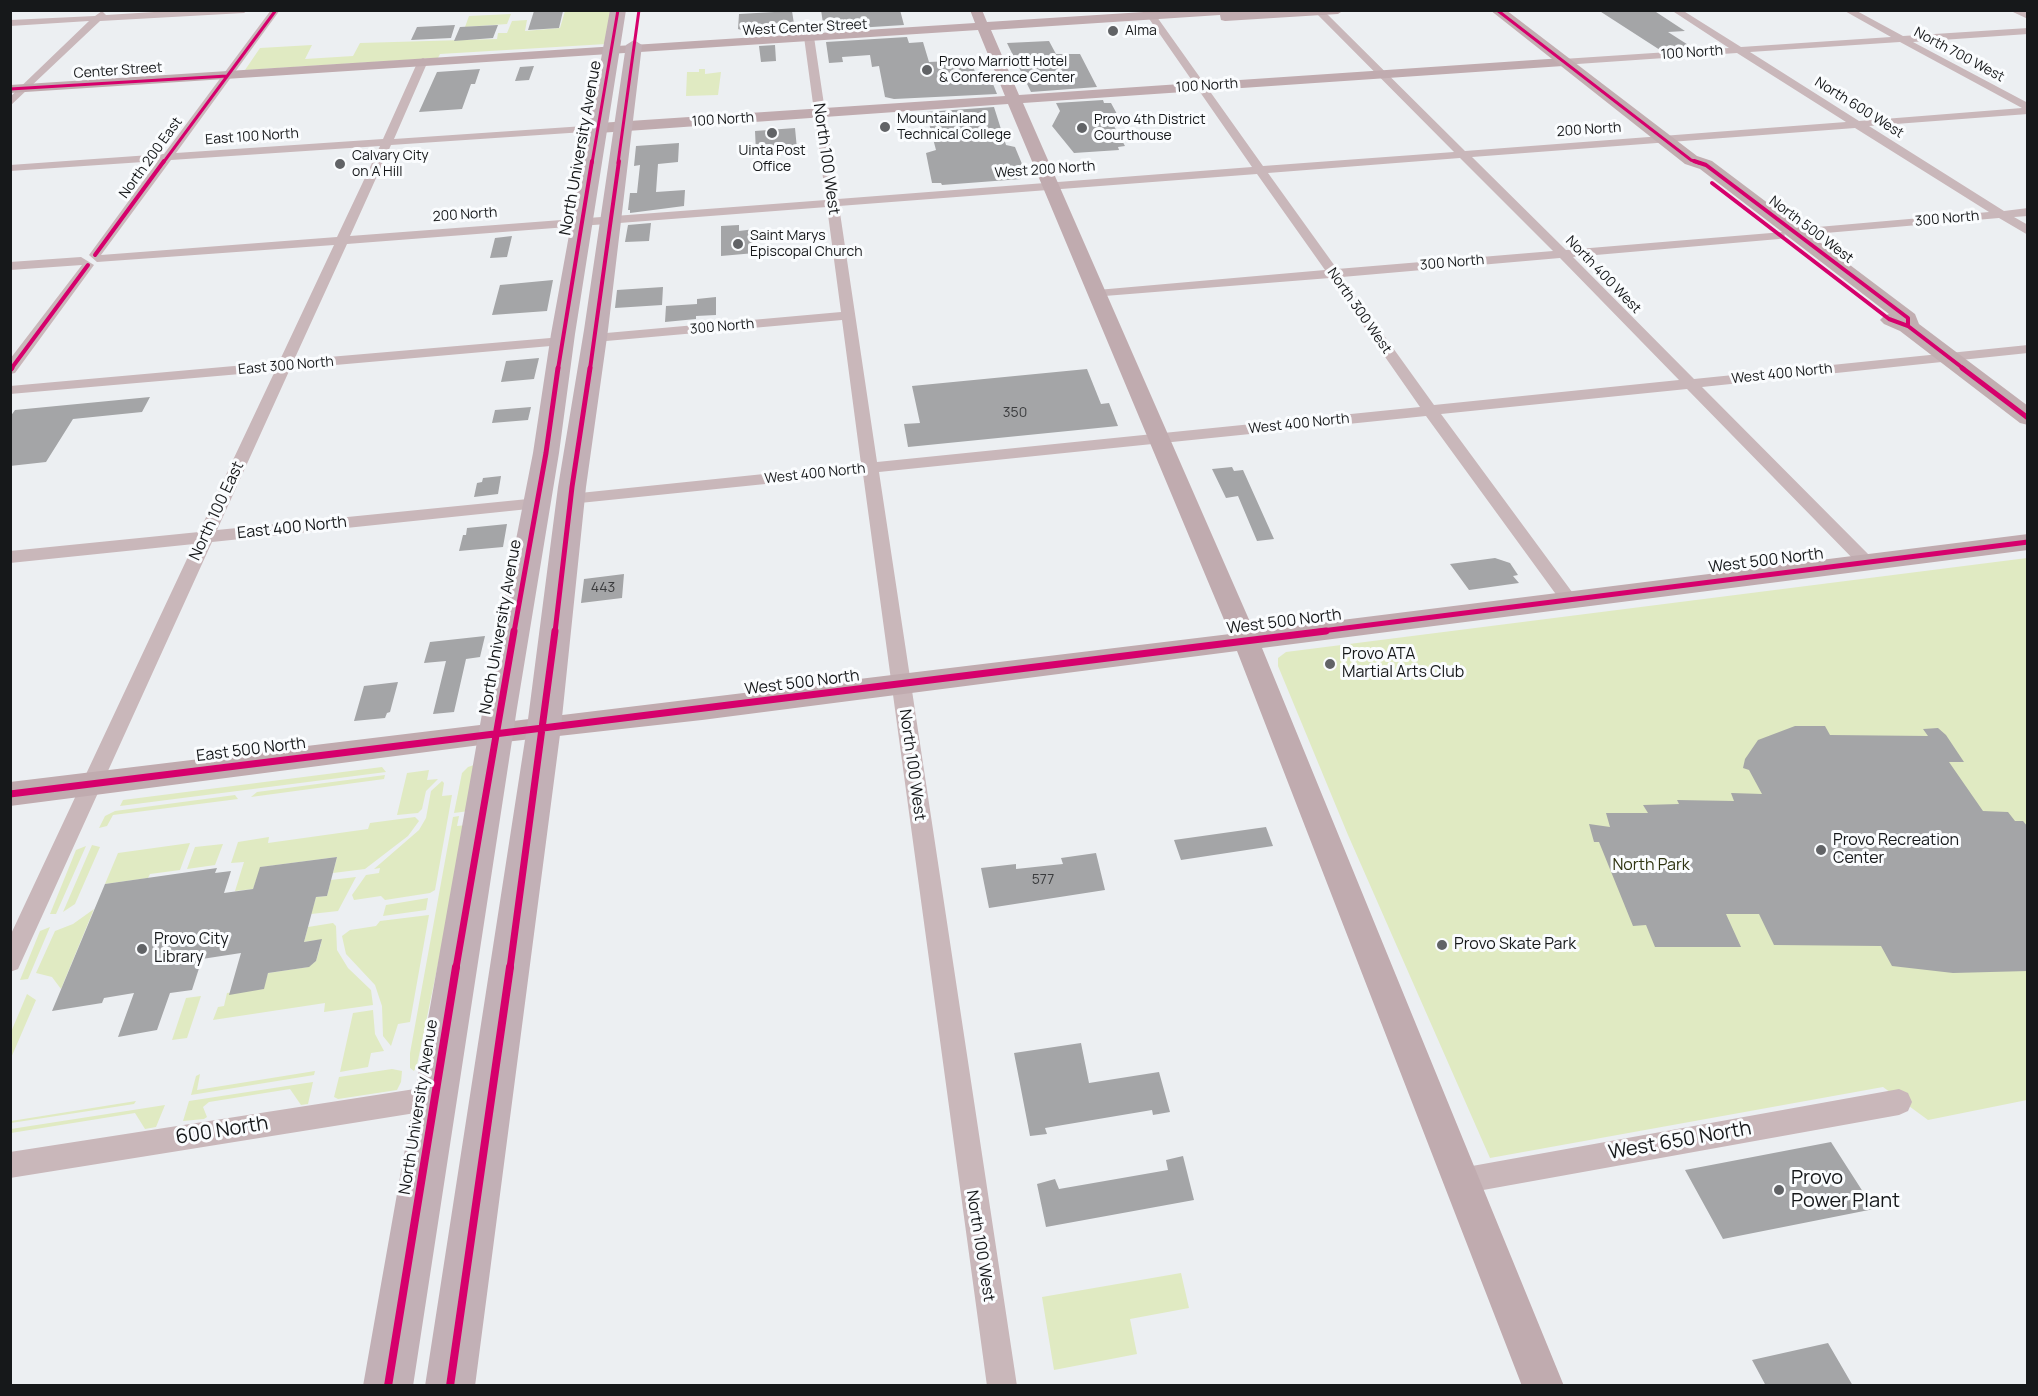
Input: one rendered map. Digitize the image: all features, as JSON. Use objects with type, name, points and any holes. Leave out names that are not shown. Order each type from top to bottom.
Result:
[{"type":"highway","name":"North University Avenue","points":[[450,1386],[544,727],[554,501],[551,423],[562,341],[618,10]]},
{"type":"highway","name":"North University Avenue","points":[[388,1386],[496,732],[595,338],[639,10]]},
{"type":"main road","name":"North 500 West","points":[[1497,10],[1691,160],[1690,166],[1787,234],[1889,319],[1908,326],[2028,418]]},
{"type":"street","points":[[10,103],[106,10]]},
{"type":"street","points":[[10,23],[244,10]]},
{"type":"street","name":"North 200 East","points":[[10,370],[276,10]]},
{"type":"street","points":[[976,10],[1157,438],[1246,641],[1543,1386]]},
{"type":"street","name":"West Center Street","points":[[634,51],[1244,10]]},
{"type":"street","name":"West Center Street","points":[[1152,17],[1338,10]]},
{"type":"street","name":"North 600 West","points":[[1675,10],[2028,231]]},
{"type":"street","name":"North 700 West","points":[[1847,10],[2028,109]]},
{"type":"street","points":[[2016,10],[2028,16]]},
{"type":"street","name":"North 400 West","points":[[1318,11],[1562,253],[1688,384],[1866,562]]},
{"type":"street","name":"North 300 West","points":[[1152,17],[1430,410],[1569,600]]},
{"type":"street","name":"100 North","points":[[387,143],[2028,31]]},
{"type":"street","name":"North 100 West","points":[[810,40],[967,1158],[1002,1386]]},
{"type":"street","name":"Center Street","points":[[10,89],[227,76],[247,78],[421,64],[634,51]]},
{"type":"street","name":"North 100 East","points":[[10,962],[387,143],[421,64]]},
{"type":"street","name":"200 North","points":[[1261,170],[2028,109]]},
{"type":"street","name":"East 100 North","points":[[10,168],[387,143]]},
{"type":"street","name":"West 200 North","points":[[831,202],[1261,170]]},
{"type":"street","name":"200 North","points":[[10,266],[831,202]]},
{"type":"street","name":"300 North","points":[[1097,294],[2028,212]]},
{"type":"street","name":"300 North","points":[[595,338],[849,315]]},
{"type":"street","name":"East 300 North","points":[[10,390],[562,341]]},
{"type":"street","name":"West 400 North","points":[[554,501],[2028,349]]},
{"type":"street","name":"East 400 North","points":[[10,557],[554,501]]},
{"type":"street","name":"West 500 North","points":[[496,732],[901,684],[2028,542]]},
{"type":"street","name":"East 500 North","points":[[10,794],[496,732]]},
{"type":"street","name":"600 North","points":[[10,1165],[434,1098]]},
{"type":"street","name":"West 650 North","points":[[1461,1180],[1899,1102]]},
{"type":"green space","points":[[565,11],[611,11],[606,44],[440,54],[438,58],[245,70],[260,48],[312,45],[305,59],[353,56],[360,43],[497,39],[498,33],[507,33],[512,21],[527,20],[525,31],[560,28]]},
{"type":"green space","points":[[511,14],[507,24],[465,27],[469,16]]},
{"type":"green space","points":[[699,69],[705,69],[705,74],[721,72],[718,95],[686,96],[687,72],[699,72]]},
{"type":"green space","name":"North Park","points":[[2027,558],[2027,1100],[1928,1120],[1883,1087],[1490,1158],[1348,835],[1278,666],[1278,658],[1286,652]]},
{"type":"green space","points":[[477,764],[469,811],[454,813],[462,773],[468,767]]},
{"type":"green space","points":[[382,767],[386,772],[120,806],[123,800]]},
{"type":"green space","points":[[429,770],[427,780],[438,779],[426,791],[422,809],[418,813],[397,815],[407,773]]},
{"type":"green space","points":[[385,775],[384,779],[251,797],[257,792]]},
{"type":"green space","points":[[442,781],[444,783],[442,796],[452,795],[435,890],[430,893],[385,900],[381,896],[354,900],[352,895],[366,875],[379,873],[380,868],[374,869],[419,830],[426,818],[431,791]]},
{"type":"green space","points":[[235,795],[238,799],[113,815],[107,826],[99,828],[105,816],[115,811]]},
{"type":"green space","points":[[459,816],[457,826],[467,825],[414,1071],[410,1068],[410,1053],[453,817]]},
{"type":"green space","points":[[415,817],[419,821],[408,836],[365,869],[333,873],[337,857],[261,867],[253,889],[235,891],[244,862],[231,863],[238,842],[269,837],[268,843],[368,829],[370,823]]},
{"type":"green space","points":[[190,843],[180,870],[150,874],[148,878],[105,884],[118,853]]},
{"type":"green space","points":[[223,844],[215,865],[187,869],[195,847]]},
{"type":"green space","points":[[92,845],[100,847],[75,904],[63,912]]},
{"type":"green space","points":[[86,846],[56,914],[50,914],[76,850]]},
{"type":"green space","points":[[356,877],[338,911],[311,914],[316,897],[327,896],[331,880]]},
{"type":"green space","points":[[428,898],[426,910],[383,916],[386,905]]},
{"type":"green space","points":[[94,909],[61,989],[52,977],[36,973],[55,931],[73,924]]},
{"type":"green space","points":[[429,915],[410,1022],[398,1024],[391,1046],[383,1036],[382,1006],[375,985],[346,954],[342,936],[350,930],[376,926],[380,921]]},
{"type":"green space","points":[[333,923],[336,926],[337,950],[348,968],[371,990],[373,1005],[324,1012],[325,1003],[213,1020],[218,1007],[224,1006],[227,993],[263,989],[268,973],[308,967],[316,961],[321,944],[318,940],[304,942],[308,927]]},
{"type":"green space","points":[[50,927],[28,979],[20,980],[40,931]]},
{"type":"green space","points":[[27,994],[36,1000],[11,1058],[11,1032]]},
{"type":"green space","points":[[201,996],[187,1038],[172,1040],[186,998]]},
{"type":"green space","points":[[373,1010],[375,1034],[384,1051],[371,1053],[368,1067],[340,1072],[353,1013]]},
{"type":"green space","points":[[392,1069],[402,1071],[401,1082],[397,1090],[338,1099],[334,1097],[339,1077]]},
{"type":"green space","points":[[315,1071],[314,1075],[191,1095],[196,1076],[200,1074],[197,1090]]},
{"type":"green space","points":[[313,1082],[308,1104],[301,1105],[290,1089],[209,1102],[203,1107],[207,1117],[183,1121],[189,1101]]},
{"type":"green space","points":[[136,1101],[134,1104],[11,1123],[11,1121]]},
{"type":"green space","points":[[165,1105],[156,1127],[145,1129],[135,1113],[11,1133],[11,1129]]},
{"type":"green space","points":[[1181,1273],[1189,1308],[1130,1319],[1137,1354],[1054,1370],[1042,1297]]},
{"type":"building","points":[[821,10],[900,10],[904,25],[824,30]]},
{"type":"building","points":[[1598,10],[1653,10],[1685,31],[1668,32],[1693,48],[1660,50]]},
{"type":"building","points":[[534,11],[563,11],[559,28],[528,30]]},
{"type":"building","points":[[792,11],[794,24],[774,34],[759,35],[738,29],[739,14]]},
{"type":"building","points":[[455,25],[451,38],[411,40],[417,27]]},
{"type":"building","points":[[498,25],[493,38],[454,41],[460,27]]},
{"type":"building","name":"Provo Marriott Hotel & Conference Center","points":[[907,37],[909,43],[923,42],[929,62],[971,60],[976,75],[989,74],[997,94],[894,99],[885,97],[879,66],[872,67],[870,55],[842,57],[843,62],[829,63],[826,42]]},
{"type":"building","points":[[1049,41],[1056,54],[1080,54],[1097,87],[1031,92],[1007,43]]},
{"type":"building","points":[[775,45],[776,61],[761,62],[759,46]]},
{"type":"building","points":[[534,66],[529,80],[515,81],[520,67]]},
{"type":"building","points":[[480,69],[475,84],[471,84],[462,109],[419,112],[437,72]]},
{"type":"building","name":"Provo 4th District Courthouse","points":[[1103,100],[1104,103],[1111,103],[1123,125],[1114,126],[1125,146],[1118,147],[1119,150],[1074,153],[1052,126],[1060,111],[1056,103]]},
{"type":"building","points":[[994,107],[1006,145],[1015,147],[1027,176],[1020,176],[1021,179],[942,185],[932,183],[926,153],[936,150],[926,112]]},
{"type":"building","points":[[795,128],[797,149],[756,152],[755,131]]},
{"type":"building","points":[[679,143],[678,162],[658,164],[656,192],[685,190],[684,206],[630,213],[628,210],[630,193],[637,193],[640,165],[634,166],[636,146]]},
{"type":"building","points":[[651,223],[649,241],[625,242],[628,225]]},
{"type":"building","name":"Saint Marys Episcopal Church","points":[[739,225],[739,231],[755,229],[755,253],[721,256],[721,226]]},
{"type":"building","points":[[512,236],[507,257],[490,258],[495,238]]},
{"type":"building","points":[[553,280],[547,311],[492,315],[500,285]]},
{"type":"building","points":[[663,287],[662,305],[615,308],[617,290]]},
{"type":"building","points":[[716,297],[716,315],[665,322],[666,306],[697,304],[697,299]]},
{"type":"building","points":[[539,358],[534,379],[501,382],[506,361]]},
{"type":"building","points":[[1087,369],[1101,404],[1109,403],[1118,426],[908,447],[904,424],[920,423],[912,386]]},
{"type":"building","points":[[150,397],[142,412],[73,419],[46,462],[10,466],[10,417],[15,410]]},
{"type":"building","points":[[531,407],[528,420],[492,423],[495,410]]},
{"type":"building","points":[[1232,467],[1234,471],[1243,470],[1274,539],[1257,541],[1238,496],[1226,498],[1212,469]]},
{"type":"building","points":[[501,476],[498,494],[474,497],[477,483],[482,482],[483,478]]},
{"type":"building","points":[[507,524],[503,547],[459,551],[467,528]]},
{"type":"building","points":[[1495,558],[1510,563],[1518,575],[1513,576],[1519,583],[1469,590],[1450,564]]},
{"type":"building","points":[[624,574],[622,598],[581,603],[584,579]]},
{"type":"building","points":[[485,636],[480,657],[466,659],[454,712],[433,714],[446,661],[424,663],[430,642]]},
{"type":"building","points":[[398,682],[390,712],[385,718],[354,721],[364,686]]},
{"type":"building","name":"Provo Recreation Center","points":[[1795,726],[1825,726],[1830,735],[1928,736],[1923,729],[1938,728],[1946,735],[1964,762],[1949,762],[1983,811],[2008,812],[2015,821],[2023,821],[2028,827],[2028,971],[1953,973],[1892,966],[1881,946],[1774,945],[1759,914],[1726,914],[1741,947],[1655,947],[1646,925],[1633,926],[1599,842],[1594,842],[1589,824],[1610,827],[1606,813],[1648,813],[1643,805],[1679,804],[1677,800],[1734,801],[1731,793],[1762,794],[1749,770],[1743,768],[1745,759],[1758,740]]},
{"type":"building","points":[[1266,827],[1273,846],[1181,860],[1174,840]]},
{"type":"building","points":[[1096,853],[1105,890],[989,908],[981,868],[1016,864],[1016,869],[1063,864],[1061,858]]},
{"type":"building","name":"Provo City Library","points":[[337,857],[327,896],[316,897],[304,942],[322,939],[316,961],[309,967],[268,973],[264,989],[229,995],[241,953],[202,959],[192,990],[170,993],[157,1030],[118,1037],[134,993],[104,998],[102,1003],[52,1011],[105,884],[217,868],[215,873],[231,871],[224,893],[253,889],[260,867]]},
{"type":"building","points":[[1081,1043],[1089,1083],[1159,1072],[1170,1112],[1153,1115],[1152,1110],[1045,1128],[1047,1134],[1030,1136],[1014,1053]]},
{"type":"building","name":"Provo Power Plant","points":[[1831,1142],[1874,1209],[1723,1239],[1685,1170]]},
{"type":"building","points":[[1183,1156],[1194,1200],[1046,1227],[1037,1184],[1055,1179],[1059,1189],[1168,1170],[1166,1160]]},
{"type":"building","points":[[1828,1343],[1853,1386],[1766,1386],[1752,1360]]},
{"type":"cycle path","points":[[95,255],[276,10]]},
{"type":"cycle path","points":[[388,1386],[500,708],[546,453],[563,334],[618,10]]},
{"type":"cycle path","points":[[450,1386],[544,727],[572,487],[596,330],[639,10]]},
{"type":"cycle path","points":[[1497,10],[1691,160],[1706,165],[1908,318],[1908,326]]},
{"type":"cycle path","points":[[10,89],[227,76]]},
{"type":"cycle path","points":[[1712,183],[1889,319],[1908,326],[2028,418]]},
{"type":"cycle path","points":[[10,370],[88,265]]},
{"type":"cycle path","points":[[10,794],[496,732],[702,710],[2028,542]]},
{"type":"place","name":"Alma","points":[[1113,31]]},
{"type":"place","name":"Provo Marriott Hotel & Conference Center","points":[[927,70]]},
{"type":"place","name":"Mountainland Technical College","points":[[885,127]]},
{"type":"place","name":"Provo 4th District Courthouse","points":[[1082,128]]},
{"type":"place","name":"Uinta Post Office","points":[[772,133]]},
{"type":"place","name":"Calvary City on A Hill","points":[[340,164]]},
{"type":"place","name":"Saint Marys Episcopal Church","points":[[738,244]]},
{"type":"place","name":"Provo ATA Martial Arts Club","points":[[1330,664]]},
{"type":"place","name":"Provo Recreation Center","points":[[1821,850]]},
{"type":"place","name":"Provo Skate Park","points":[[1442,945]]},
{"type":"place","name":"Provo City Library","points":[[142,949]]},
{"type":"place","name":"Provo Power Plant","points":[[1779,1190]]}]
